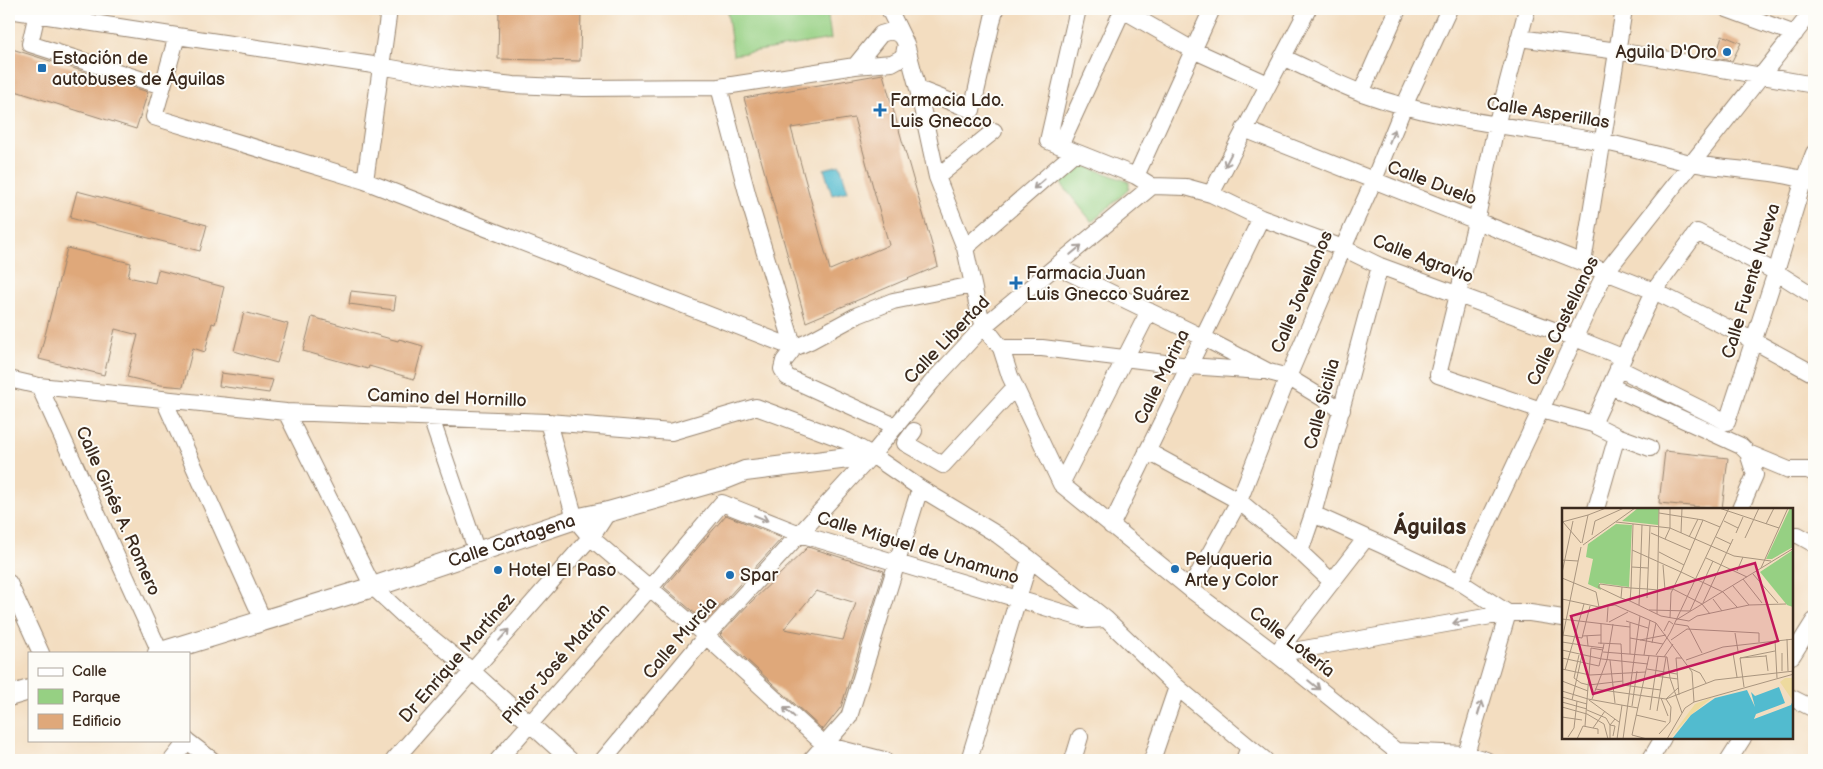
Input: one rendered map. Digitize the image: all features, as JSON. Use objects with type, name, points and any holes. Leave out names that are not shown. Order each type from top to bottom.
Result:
[{"type":"main road","name":"Calle Cartagena","points":[[159,652],[373,587],[575,519],[608,512],[724,479],[745,471],[872,455]]},
{"type":"main road","points":[[9,696],[28,690]]},
{"type":"street","points":[[888,9],[878,38],[876,54],[878,58],[890,63],[917,85],[972,110],[995,9]]},
{"type":"street","points":[[888,9],[904,40],[917,85],[938,177],[964,248],[984,326]]},
{"type":"street","points":[[1061,146],[1078,9]]},
{"type":"street","points":[[964,248],[1061,146],[1122,9],[1193,50],[1268,84]]},
{"type":"street","points":[[1136,176],[1212,9]]},
{"type":"street","points":[[1211,194],[1308,9]]},
{"type":"street","points":[[1361,93],[1398,9]]},
{"type":"street","name":"Calle Jovellanos","points":[[1190,589],[1239,501],[1288,377],[1343,248],[1374,182],[1404,106],[1449,9]]},
{"type":"street","points":[[1528,9],[1496,126],[1476,222],[1438,376],[1541,410],[1593,424],[1617,436],[1650,448]]},
{"type":"street","points":[[1583,262],[1624,9]]},
{"type":"street","points":[[1727,9],[1795,34]]},
{"type":"street","name":"Calle Castellanos","points":[[1460,582],[1605,273],[1814,9]]},
{"type":"street","points":[[365,181],[388,10]]},
{"type":"street","points":[[162,86],[30,44],[24,11],[448,78],[514,85],[583,88],[719,87],[855,66],[890,63],[901,58],[904,54],[904,40]]},
{"type":"street","points":[[855,66],[878,38],[891,31],[904,40]]},
{"type":"street","points":[[177,36],[154,117],[365,181],[794,348]]},
{"type":"street","points":[[1519,38],[1618,51],[1814,85]]},
{"type":"street","name":"Calle Asperillas","points":[[1282,57],[1361,93],[1404,106],[1496,126],[1603,142],[1693,163],[1762,172],[1809,181]]},
{"type":"street","points":[[719,87],[750,204],[794,348]]},
{"type":"street","name":"Calle Duelo","points":[[1244,129],[1374,182],[1654,291],[1754,341],[1814,374]]},
{"type":"street","points":[[938,177],[994,131]]},
{"type":"street","points":[[1061,146],[1136,176],[1152,186]]},
{"type":"street","name":"Calle Fuente Nueva","points":[[1727,422],[1776,272],[1809,181],[1814,152]]},
{"type":"street","name":"Calle Agravio","points":[[1152,186],[1186,187],[1211,194],[1262,218],[1343,248],[1380,266],[1575,338],[1727,422]]},
{"type":"street","name":"Calle Libertad","points":[[872,455],[895,426],[984,326],[1152,186]]},
{"type":"street","name":"Calle Marina","points":[[1111,526],[1262,218]]},
{"type":"street","points":[[1593,424],[1654,291],[1697,232],[1776,272],[1814,296]]},
{"type":"street","points":[[1056,266],[1269,372]]},
{"type":"street","name":"Calle Sicilia","points":[[1300,552],[1313,514],[1380,266]]},
{"type":"street","points":[[895,426],[787,377],[782,369],[784,361],[794,348],[858,315],[893,301],[972,285]]},
{"type":"street","points":[[1062,484],[1124,357],[1149,311]]},
{"type":"street","name":"Calle Lotería","points":[[984,326],[1001,348],[1012,382],[1062,484],[1111,526],[1276,654],[1396,751],[1466,754],[1486,760]]},
{"type":"street","points":[[1001,348],[1042,348],[1188,366],[1269,372],[1288,377],[1342,410]]},
{"type":"street","name":"Camino del Hornillo","points":[[9,379],[39,386],[286,412],[548,422],[671,432],[756,408],[847,441],[998,535],[1106,619],[1247,754],[1265,760]]},
{"type":"street","points":[[914,431],[905,443],[943,465],[1012,382]]},
{"type":"street","name":"Calle Ginés A. Romero","points":[[39,386],[159,652]]},
{"type":"street","points":[[1610,386],[1741,446],[1748,453],[1789,470],[1808,470],[1814,473]]},
{"type":"street","points":[[164,400],[263,620]]},
{"type":"street","points":[[286,412],[373,587],[402,614],[472,671],[570,760]]},
{"type":"street","points":[[430,418],[477,552]]},
{"type":"street","points":[[548,422],[575,519],[590,537],[706,636],[825,745],[884,760]]},
{"type":"street","points":[[1596,508],[1617,436]]},
{"type":"street","points":[[1147,451],[1239,501],[1300,552],[1332,582]]},
{"type":"street","points":[[1740,508],[1755,475],[1748,453]]},
{"type":"street","name":"Calle Murcia","points":[[603,760],[706,636],[872,455]]},
{"type":"street","points":[[722,503],[724,479]]},
{"type":"street","points":[[812,760],[849,717],[920,488]]},
{"type":"street","name":"Calle Miguel de Unamuno","points":[[722,503],[800,534],[897,564],[1088,620],[1106,619]]},
{"type":"street","name":"Pintor José Matrán","points":[[498,760],[650,588],[722,503]]},
{"type":"street","name":"Dr Enrique Martínez","points":[[394,760],[590,537],[608,512]]},
{"type":"street","points":[[1313,514],[1460,582],[1508,613]]},
{"type":"street","points":[[1793,535],[1798,535],[1814,544]]},
{"type":"street","points":[[1276,654],[1366,538]]},
{"type":"street","points":[[969,760],[1030,559]]},
{"type":"street","points":[[9,583],[41,652]]},
{"type":"street","points":[[1466,754],[1508,613]]},
{"type":"street","points":[[1276,654],[1508,613],[1530,613],[1562,618]]},
{"type":"street","points":[[1793,654],[1814,620]]},
{"type":"street","points":[[1152,760],[1177,687]]},
{"type":"street","points":[[1793,698],[1814,709]]},
{"type":"street","points":[[1072,760],[1080,737]]},
{"type":"street","points":[[1650,760],[1662,739]]},
{"type":"street","points":[[1729,760],[1742,739]]},
{"type":"street","points":[[172,760],[185,742]]},
{"type":"street","points":[[187,742],[212,760]]},
{"type":"green space","points":[[727,9],[827,9],[831,39],[733,55]]},
{"type":"green space","points":[[1078,163],[1129,182],[1129,189],[1092,222],[1059,181]]},
{"type":"water","points":[[840,165],[848,191],[832,195],[824,169]]},
{"type":"building","points":[[499,9],[581,9],[580,61],[498,59]]},
{"type":"building","name":"Aguila D'Oro","points":[[1722,35],[1741,43],[1732,61],[1716,58]]},
{"type":"building","name":"Estación de autobuses de Águilas","points":[[9,48],[148,92],[136,129],[9,89]]},
{"type":"building","points":[[883,74],[938,266],[806,322],[744,98]],"holes":[[[854,118],[889,245],[830,270],[791,128]]]},
{"type":"building","points":[[77,191],[207,225],[200,251],[70,218]]},
{"type":"building","points":[[67,248],[131,263],[128,277],[155,283],[158,270],[224,287],[215,324],[212,323],[205,352],[193,348],[183,387],[160,385],[127,377],[138,335],[115,329],[104,375],[39,359]]},
{"type":"building","points":[[351,291],[396,296],[394,310],[349,304]]},
{"type":"building","points":[[244,312],[288,324],[277,363],[234,351]]},
{"type":"building","points":[[312,317],[423,346],[414,379],[369,366],[368,369],[303,351]]},
{"type":"building","points":[[221,373],[273,380],[269,393],[219,386]]},
{"type":"building","points":[[1665,451],[1728,458],[1722,508],[1659,503]]},
{"type":"building","points":[[726,515],[782,538],[705,622],[664,587]]},
{"type":"building","points":[[808,547],[884,571],[841,707],[823,730],[720,635]],"holes":[[[816,591],[856,603],[843,640],[784,629]]]},
{"type":"place","name":"Aguila D'Oro","points":[[1727,52]]},
{"type":"place","name":"Estación de autobuses de Águilas","points":[[42,68]]},
{"type":"place","name":"Farmacia Ldo. Luis Gnecco","points":[[880,110]]},
{"type":"place","name":"Farmacia Juan Luis Gnecco Suárez","points":[[1016,283]]},
{"type":"place","name":"Peluqueria Arte y Color","points":[[1175,569]]},
{"type":"place","name":"Hotel El Paso","points":[[498,570]]},
{"type":"place","name":"Spar","points":[[730,575]]},
{"type":"district","name":"Águilas","points":[[1430,527]]}]
